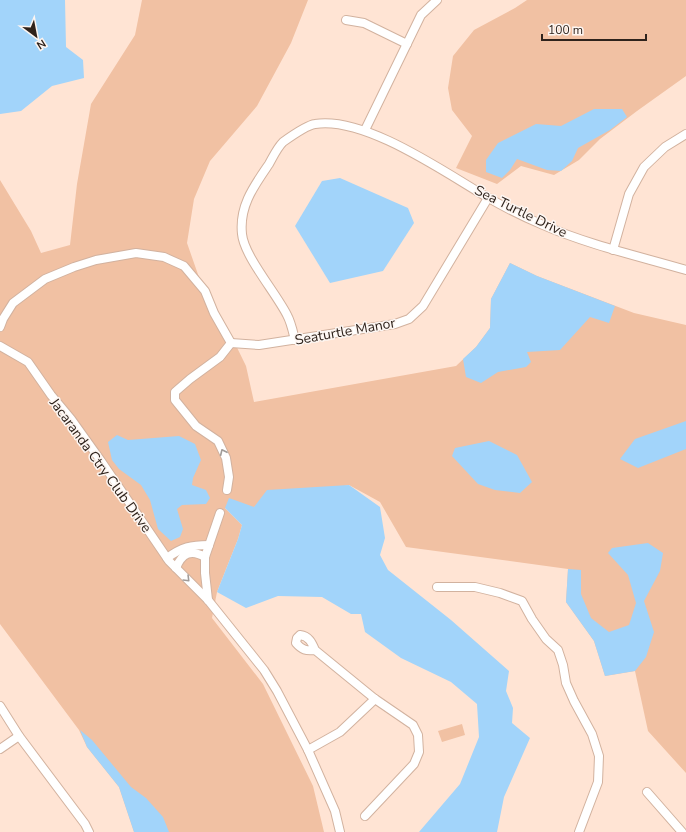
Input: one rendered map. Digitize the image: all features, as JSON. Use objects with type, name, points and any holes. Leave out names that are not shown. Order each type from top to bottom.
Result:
[{"type":"street","points":[[365,130],[421,15],[437,0]]},
{"type":"street","points":[[346,20],[364,23],[407,44]]},
{"type":"street","name":"Sea Turtle Drive","points":[[295,340],[288,315],[247,250],[242,236],[241,217],[250,193],[282,143],[314,124],[334,124],[365,130],[429,161],[488,198],[542,225],[613,250],[686,270]]},
{"type":"street","points":[[613,250],[629,194],[644,167],[665,147],[686,134]]},
{"type":"street","name":"Seaturtle Manor","points":[[231,343],[259,345],[394,324],[409,319],[423,306],[488,198]]},
{"type":"street","points":[[0,327],[3,319],[13,304],[45,279],[74,267],[105,258],[136,253],[164,257],[184,266],[205,291],[214,313],[231,343],[220,358],[190,379],[175,392],[175,400],[196,426],[218,441],[226,458],[228,477],[227,490]]},
{"type":"street","name":"Jacaranda Ctry Club Drive","points":[[0,346],[28,362],[101,461],[167,558],[208,600]]},
{"type":"street","points":[[220,513],[205,557],[208,600],[264,670],[277,691],[308,750],[335,811],[340,832]]},
{"type":"street","points":[[167,558],[183,548],[197,545],[209,545]]},
{"type":"street","points":[[176,568],[179,561],[185,554],[198,553],[205,557]]},
{"type":"street","points":[[437,587],[474,587],[500,593],[522,601],[546,639],[558,650],[563,665],[566,683],[592,734],[599,756],[598,782],[579,832]]},
{"type":"street","points":[[315,650],[374,699],[413,725],[418,736],[419,752],[414,764],[365,816]]},
{"type":"street","points":[[308,750],[340,732],[374,699]]},
{"type":"street","points":[[0,706],[18,736],[87,828]]},
{"type":"street","points":[[0,749],[18,736]]},
{"type":"street","points":[[647,792],[682,832]]},
{"type":"shaded area","points":[[142,0],[308,0],[291,43],[257,106],[210,161],[194,199],[187,243],[201,283],[226,325],[246,366],[254,402],[456,366],[476,347],[490,328],[491,299],[510,263],[537,276],[634,313],[686,325],[686,773],[648,731],[635,671],[605,676],[594,641],[566,602],[568,569],[406,547],[380,502],[349,485],[254,507],[225,508],[242,525],[217,592],[212,618],[263,684],[313,786],[324,832],[134,832],[119,787],[87,747],[79,730],[0,624],[0,180],[31,231],[41,253],[70,245],[77,184],[91,104],[135,35]]},
{"type":"shaded area","points":[[527,0],[686,0],[686,76],[600,139],[579,160],[554,175],[521,166],[497,184],[456,168],[472,136],[452,110],[448,88],[453,56],[474,30]]},
{"type":"shaded area","points":[[462,724],[465,735],[442,742],[438,731]]},
{"type":"water","points":[[0,0],[65,0],[66,47],[83,60],[84,78],[52,86],[21,111],[0,114]]},
{"type":"water","points":[[594,109],[622,109],[627,117],[610,130],[578,148],[572,161],[561,171],[547,170],[517,159],[510,170],[502,178],[486,172],[486,160],[498,143],[536,124],[561,126]]},
{"type":"water","points":[[340,178],[408,208],[414,223],[383,271],[330,283],[295,226],[322,181]]},
{"type":"water","points":[[510,263],[537,276],[615,306],[609,323],[590,317],[560,350],[527,352],[531,362],[526,367],[498,372],[481,383],[466,377],[463,359],[476,347],[490,328],[491,299]]},
{"type":"water","points":[[686,421],[686,449],[638,468],[620,459],[635,439]]},
{"type":"water","points":[[117,435],[128,440],[179,436],[195,444],[201,460],[193,478],[192,485],[206,490],[210,498],[206,504],[182,505],[177,509],[183,529],[180,537],[171,541],[158,529],[150,500],[141,485],[119,469],[112,460],[108,442]]},
{"type":"water","points":[[489,441],[517,455],[532,482],[520,493],[495,490],[478,484],[452,456],[455,448]]},
{"type":"water","points":[[349,485],[380,507],[385,538],[380,555],[388,570],[451,620],[509,671],[506,691],[513,708],[512,723],[530,738],[504,797],[497,832],[419,832],[460,784],[479,737],[477,704],[451,682],[401,658],[365,632],[361,614],[351,614],[322,597],[278,596],[246,608],[217,592],[242,525],[225,508],[229,498],[254,507],[267,490]]},
{"type":"water","points":[[648,543],[663,553],[660,571],[644,601],[654,632],[646,657],[635,671],[605,676],[594,641],[566,602],[568,569],[581,570],[581,594],[591,618],[609,632],[629,625],[636,603],[628,575],[608,553],[612,548]]},
{"type":"water","points":[[80,730],[92,740],[131,787],[146,798],[163,817],[169,832],[134,832],[119,787],[87,747]]}]
